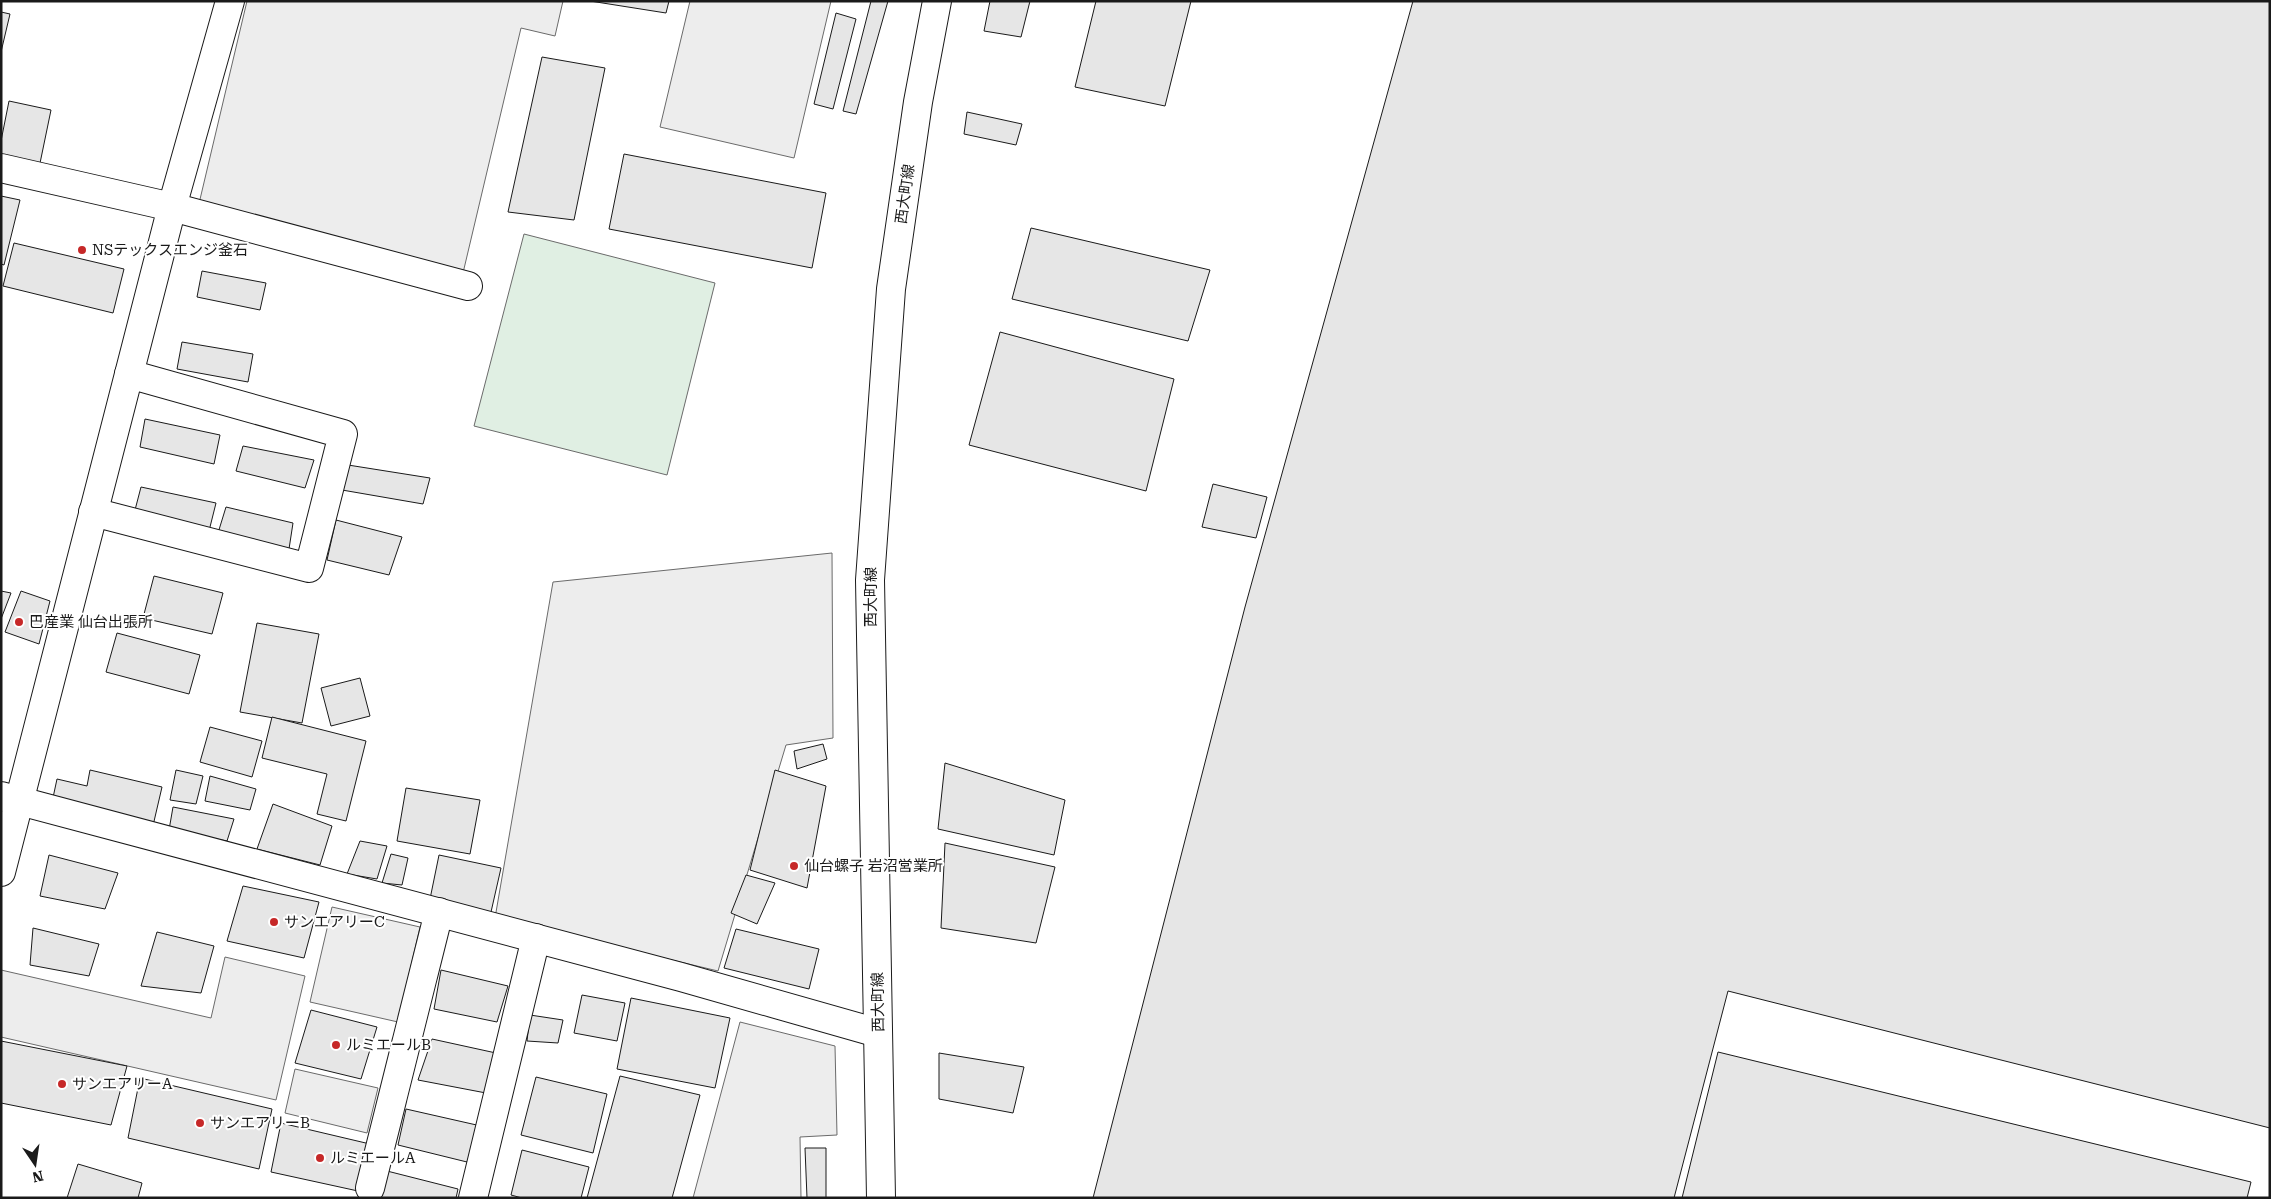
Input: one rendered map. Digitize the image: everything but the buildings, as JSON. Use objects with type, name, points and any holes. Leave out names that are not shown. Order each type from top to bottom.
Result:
[{"type":"street","points":[[1,872],[11,798],[93,512],[172,207],[230,1]]},
{"type":"street","name":"西大町線","points":[[881,1198],[870,580],[891,289],[918,102],[937,1]]},
{"type":"street","points":[[1,168],[172,207],[468,286]]},
{"type":"street","points":[[93,512],[309,568],[343,434],[129,374]]},
{"type":"street","points":[[11,798],[536,938],[878,1033]]},
{"type":"street","points":[[370,1188],[439,912]]},
{"type":"street","points":[[473,1198],[536,938]]},
{"type":"green space","points":[[524,234],[715,283],[667,475],[474,426]]},
{"type":"shaded area","points":[[247,1],[563,1],[555,36],[521,28],[463,273],[197,212]]},
{"type":"shaded area","points":[[690,1],[831,1],[794,158],[660,127]]},
{"type":"shaded area","points":[[832,553],[833,738],[786,745],[718,971],[495,918],[553,582]]},
{"type":"shaded area","points":[[332,907],[420,927],[398,1022],[310,1002]]},
{"type":"shaded area","points":[[225,957],[305,976],[276,1100],[1,1037],[1,970],[211,1018]]},
{"type":"shaded area","points":[[740,1022],[835,1046],[837,1135],[800,1137],[801,1198],[693,1198]]},
{"type":"shaded area","points":[[295,1069],[378,1088],[367,1133],[285,1113]]},
{"type":"place","name":"NSテックスエンジ釜石","points":[[82,250]]},
{"type":"place","name":"巴産業 仙台出張所","points":[[19,622]]},
{"type":"place","name":"仙台螺子 岩沼営業所","points":[[794,866]]},
{"type":"place","name":"サンエアリーC","points":[[274,922]]},
{"type":"place","name":"ルミエールB","points":[[336,1045]]},
{"type":"place","name":"サンエアリーA","points":[[62,1084]]},
{"type":"place","name":"サンエアリーB","points":[[200,1123]]},
{"type":"place","name":"ルミエールA","points":[[320,1158]]}]
